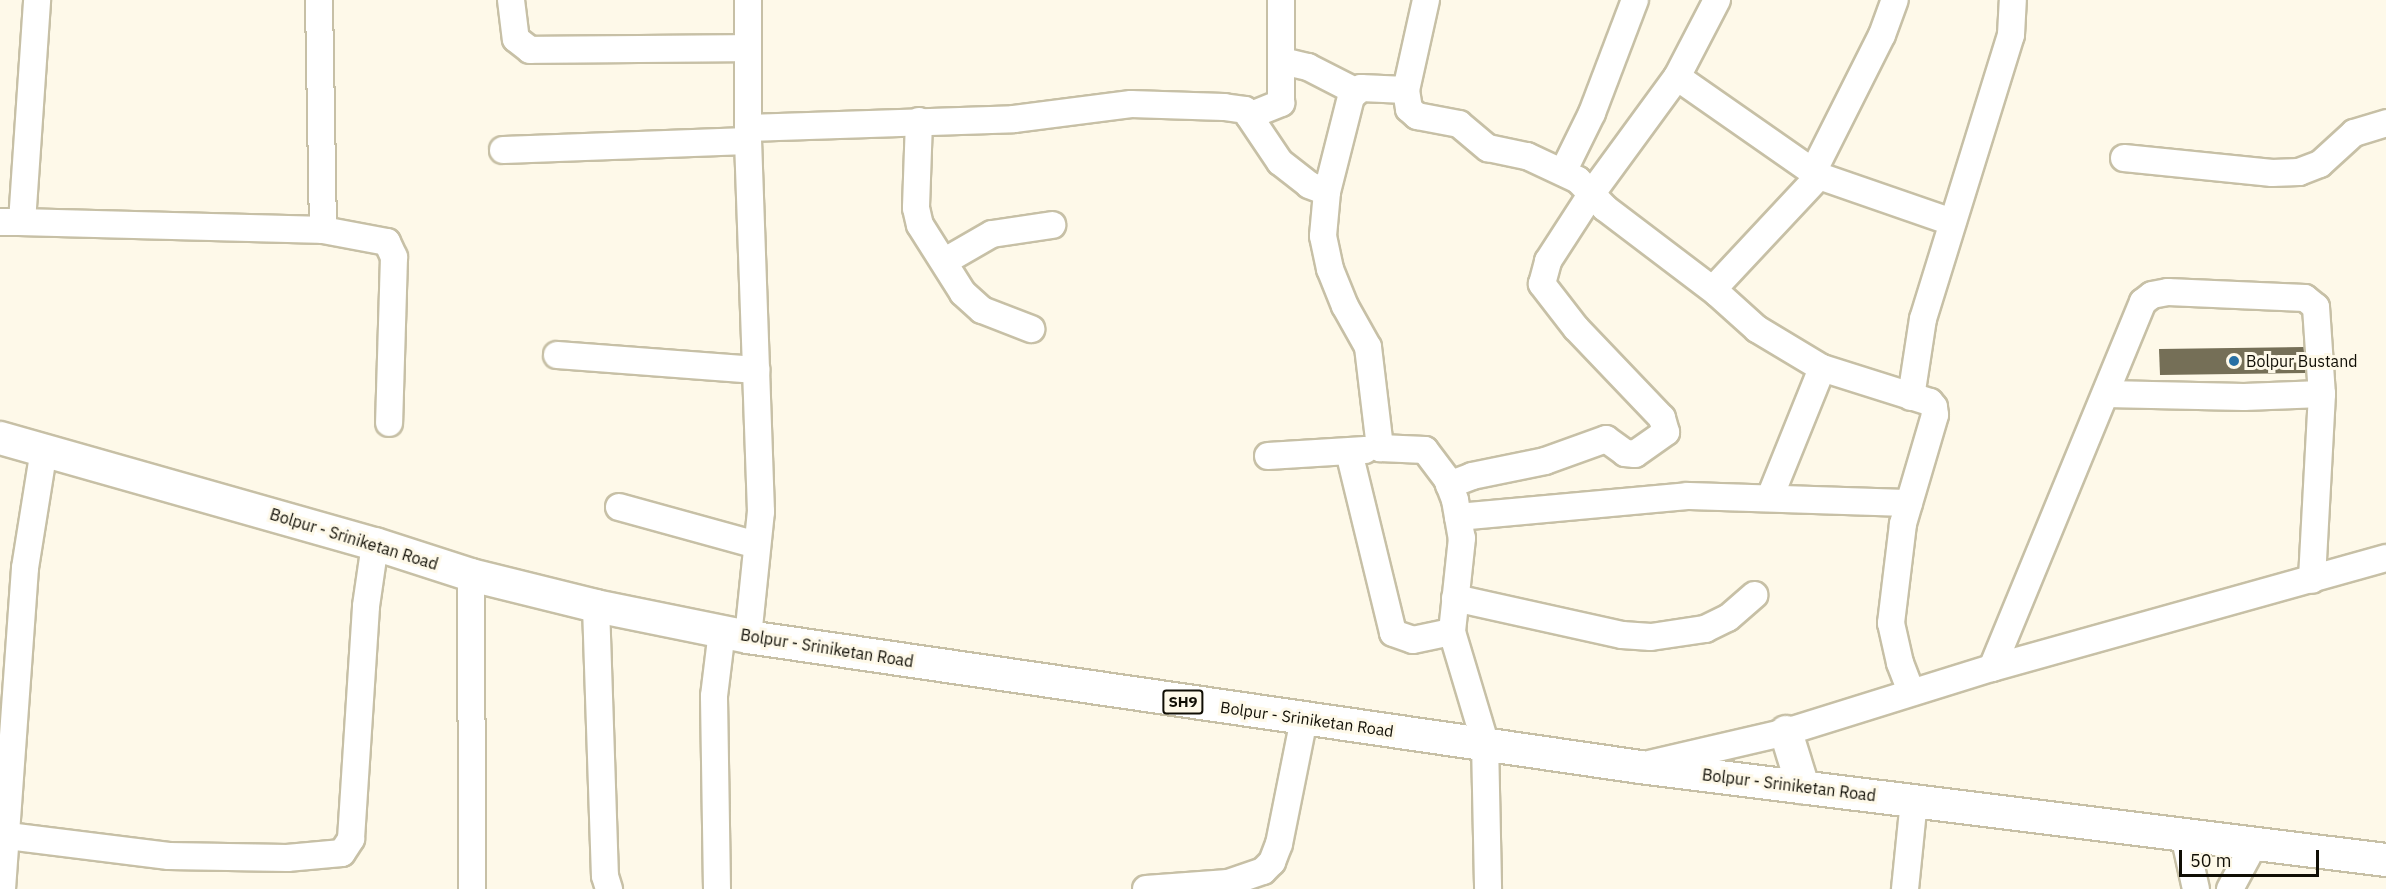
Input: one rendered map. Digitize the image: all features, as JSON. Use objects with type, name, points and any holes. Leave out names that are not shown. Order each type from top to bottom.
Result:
[{"type":"main road","name":"Bolpur - Sriniketan Road","points":[[0,438],[375,543],[471,575],[596,606],[735,634],[1304,719],[1485,742],[1640,767],[2386,860]]},
{"type":"main road","points":[[1786,732],[1803,787]]},
{"type":"street","points":[[37,0],[11,222],[323,230],[387,242],[394,257],[389,423]]},
{"type":"street","points":[[320,0],[323,230]]},
{"type":"street","points":[[511,0],[516,39],[530,50],[748,48]]},
{"type":"street","points":[[717,889],[714,707],[758,545],[761,512],[748,134],[748,0]]},
{"type":"street","points":[[1249,116],[1281,103],[1281,0]]},
{"type":"street","points":[[1426,0],[1406,90],[1409,109],[1417,116],[1459,124],[1488,148],[1527,156],[1563,172],[1592,193],[1605,208],[1673,263],[1717,293],[1757,329],[1822,368],[1930,402],[1935,415],[1910,503],[1891,623],[1899,663],[1911,692]]},
{"type":"street","points":[[1563,172],[1592,113],[1635,0]]},
{"type":"street","points":[[1449,485],[1472,476],[1545,461],[1606,439],[1626,453],[1635,454],[1666,432],[1662,418],[1576,328],[1542,284],[1548,261],[1592,193],[1677,77],[1717,0]]},
{"type":"street","points":[[1717,293],[1718,284],[1816,174],[1882,35],[1894,0]]},
{"type":"street","points":[[1911,397],[1923,319],[2011,35],[2013,0]]},
{"type":"street","points":[[1282,61],[1308,67],[1354,91],[1406,90]]},
{"type":"street","points":[[1677,77],[1816,174],[1952,222]]},
{"type":"street","points":[[1354,91],[1326,192],[1323,236],[1330,269],[1345,306],[1368,347],[1380,447]]},
{"type":"street","points":[[503,150],[919,121],[1014,119],[1131,104],[1224,107],[1245,110],[1280,162],[1309,185],[1326,192]]},
{"type":"street","points":[[919,121],[916,208],[920,225],[945,261],[963,293],[982,310],[1031,329]]},
{"type":"street","points":[[2124,158],[2272,173],[2299,172],[2320,164],[2354,133],[2386,123]]},
{"type":"street","points":[[945,261],[992,234],[1052,225]]},
{"type":"street","points":[[1992,668],[2143,302],[2152,295],[2168,292],[2310,300],[2316,307],[2322,394],[2312,580]]},
{"type":"street","points":[[556,355],[756,370]]},
{"type":"street","points":[[1770,497],[1822,368]]},
{"type":"street","points":[[2106,394],[2244,397],[2322,394]]},
{"type":"street","points":[[1268,456],[1349,452],[1380,447],[1425,450],[1449,485],[1458,517],[1461,557],[1452,632],[1485,742],[1488,889]]},
{"type":"street","points":[[2,889],[2,836],[25,568],[44,449]]},
{"type":"street","points":[[1349,452],[1393,633],[1413,640],[1452,632]]},
{"type":"street","points":[[1458,517],[1635,499],[1770,497],[1910,503]]},
{"type":"street","points":[[619,507],[758,545]]},
{"type":"street","points":[[2,836],[169,856],[287,858],[342,853],[351,839],[366,606],[375,543]]},
{"type":"street","points":[[1640,767],[1786,732],[1992,668],[2386,558]]},
{"type":"street","points":[[471,575],[472,889]]},
{"type":"street","points":[[1455,598],[1622,635],[1651,637],[1705,629],[1728,618],[1754,595]]},
{"type":"street","points":[[596,606],[605,876],[609,889]]},
{"type":"street","points":[[1146,889],[1228,883],[1263,871],[1272,862],[1280,844],[1304,719]]},
{"type":"street","points":[[1905,889],[1914,801]]},
{"type":"street","points":[[2184,835],[2196,889]]},
{"type":"street","points":[[2230,889],[2254,844]]},
{"type":"building","name":"Bolpur Bustand","points":[[2304,347],[2306,373],[2160,375],[2159,349]]},
{"type":"place","name":"Bolpur Bustand","points":[[2234,361]]}]
